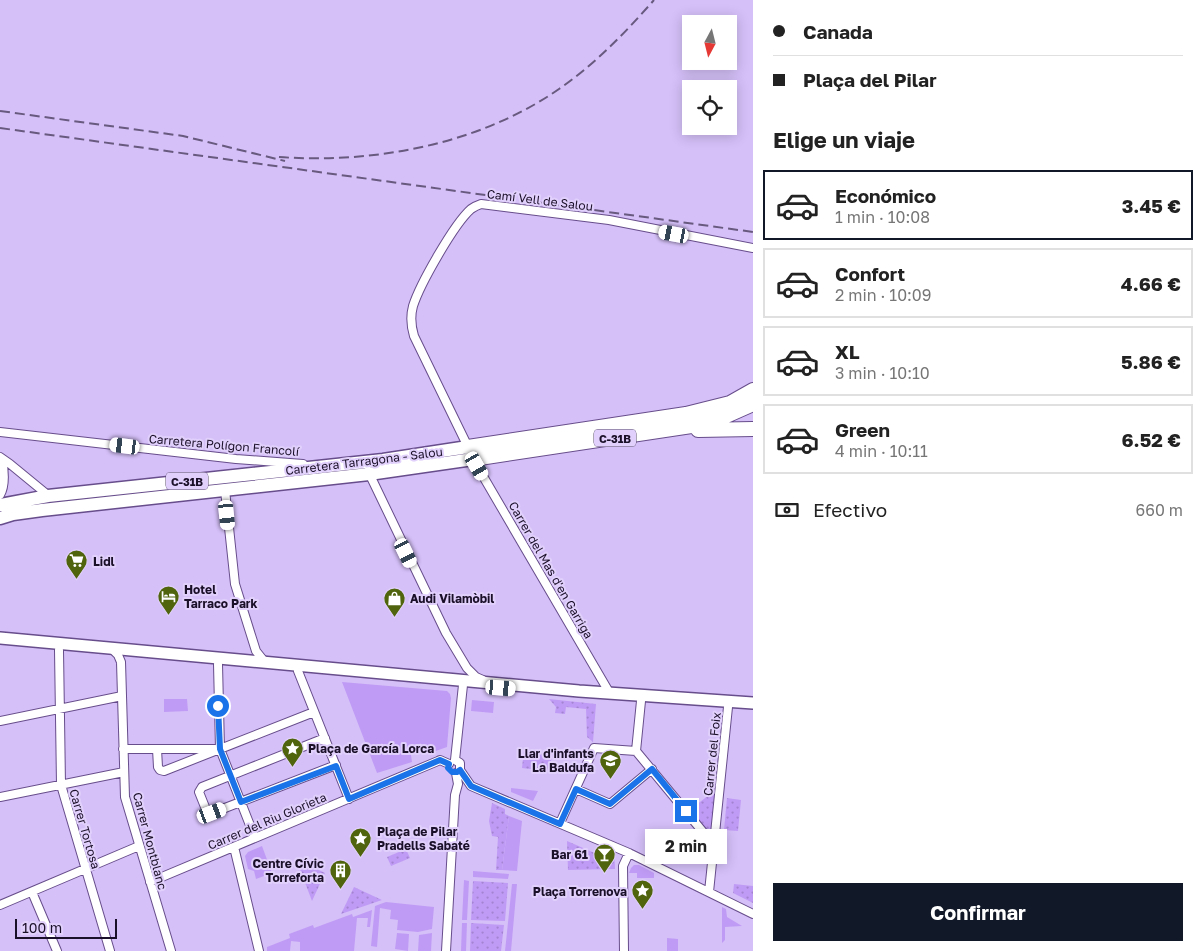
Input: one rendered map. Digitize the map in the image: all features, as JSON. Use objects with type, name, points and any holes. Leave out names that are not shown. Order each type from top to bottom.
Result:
[{"type":"highway","name":"Carretera Tarragona - Salou","points":[[470,453],[686,414],[730,403],[753,390]]},
{"type":"highway","name":"Carretera Tarragona - Salou","points":[[470,453],[698,425],[726,416],[753,404]]},
{"type":"highway","points":[[662,430],[753,429]]},
{"type":"main road","name":"Carretera Tarragona - Salou","points":[[0,518],[32,511],[225,490],[470,453]]},
{"type":"main road","name":"Carretera Tarragona - Salou","points":[[0,505],[48,496],[327,466],[367,468]]},
{"type":"main road","points":[[0,638],[218,664],[753,709]]},
{"type":"main road","points":[[0,644],[60,650],[114,651],[264,661],[487,682],[753,703]]},
{"type":"street","name":"Camí Vell de Salou","points":[[470,453],[414,336],[410,320],[415,300],[436,260],[458,224],[472,208],[481,204],[609,220],[753,248]]},
{"type":"street","name":"Carretera Polígon Francolí","points":[[0,432],[236,459],[327,466]]},
{"type":"street","name":"Carrer del Mas d'en Garriga","points":[[470,453],[609,692]]},
{"type":"street","points":[[0,495],[4,472],[1,458]]},
{"type":"street","points":[[1,458],[48,496],[81,506]]},
{"type":"street","points":[[367,468],[446,633],[466,668],[476,677],[487,682]]},
{"type":"street","points":[[225,490],[235,584],[256,652],[264,661]]},
{"type":"street","name":"Carrer Tortosa","points":[[60,650],[61,785],[110,951]]},
{"type":"street","name":"Carrer Montblanc","points":[[114,651],[121,662],[125,797],[170,951]]},
{"type":"street","points":[[218,664],[220,749],[255,838]]},
{"type":"street","points":[[298,671],[349,799]]},
{"type":"street","points":[[463,685],[452,762],[449,770],[458,771],[471,786],[629,853],[753,914]]},
{"type":"street","points":[[0,721],[122,696]]},
{"type":"street","points":[[636,751],[641,701]]},
{"type":"street","name":"Carrer del Foix","points":[[709,892],[728,707]]},
{"type":"street","points":[[157,749],[158,767],[160,770],[164,770],[314,712]]},
{"type":"street","points":[[325,738],[230,775],[202,787],[199,792],[207,812],[212,813],[336,766]]},
{"type":"street","points":[[560,824],[594,748],[636,751],[714,847]]},
{"type":"street","points":[[123,749],[220,749]]},
{"type":"street","name":"Carrer del Riu Glorieta","points":[[150,882],[440,760],[452,762]]},
{"type":"street","points":[[576,789],[610,804],[652,769]]},
{"type":"street","points":[[446,951],[458,771]]},
{"type":"street","points":[[0,797],[124,772]]},
{"type":"street","points":[[0,905],[139,846]]},
{"type":"street","points":[[234,847],[259,951]]},
{"type":"street","points":[[624,951],[623,866],[629,853]]},
{"type":"street","points":[[32,892],[57,951]]},
{"type":"shaded area","points":[[342,682],[447,691],[451,698],[447,747],[433,752],[432,749],[411,755],[412,762],[377,773]]},
{"type":"shaded area","points":[[164,699],[187,699],[188,711],[164,712]]},
{"type":"shaded area","points":[[549,699],[596,704],[593,742],[587,737],[586,709],[566,707],[565,714],[555,713],[556,707]]},
{"type":"shaded area","points":[[472,700],[494,702],[493,713],[471,711]]},
{"type":"shaded area","points":[[524,750],[554,753],[547,771],[522,768]]},
{"type":"shaded area","points":[[511,788],[538,791],[533,801],[511,792]]},
{"type":"shaded area","points":[[715,791],[711,835],[709,836],[691,809]]},
{"type":"shaded area","points":[[727,798],[741,800],[738,831],[724,830]]},
{"type":"shaded area","points":[[492,803],[505,809],[505,814],[509,816],[502,870],[496,870],[498,837],[492,836],[489,821]]},
{"type":"shaded area","points":[[509,816],[522,821],[517,871],[502,870]]},
{"type":"shaded area","points":[[567,841],[597,854],[601,849],[609,853],[615,860],[615,869],[568,870]]},
{"type":"shaded area","points":[[262,846],[272,873],[256,879],[254,871],[248,869],[245,856],[248,852]]},
{"type":"shaded area","points":[[406,849],[410,858],[391,866],[387,857]]},
{"type":"shaded area","points":[[296,859],[325,873],[312,901]]},
{"type":"shaded area","points":[[634,865],[639,865],[654,873],[654,878],[637,878],[637,873],[629,873]]},
{"type":"shaded area","points":[[473,871],[509,874],[508,879],[473,877]]},
{"type":"shaded area","points":[[464,880],[469,881],[467,920],[462,920]]},
{"type":"shaded area","points":[[473,881],[508,883],[505,921],[471,920]]},
{"type":"shaded area","points":[[512,884],[517,884],[511,951],[505,951]]},
{"type":"shaded area","points":[[734,884],[753,886],[753,903],[733,893]]},
{"type":"shaded area","points":[[354,887],[382,900],[341,914]]},
{"type":"shaded area","points":[[386,902],[434,907],[432,929],[418,932],[397,930],[398,920],[390,919],[391,910],[380,908],[377,947],[371,946],[375,906]]},
{"type":"shaded area","points":[[722,907],[726,909],[727,917],[742,926],[725,927],[725,940],[722,943]]},
{"type":"shaded area","points":[[372,910],[370,927],[367,927],[368,918],[357,918],[354,951],[300,951],[300,942],[291,941],[290,951],[267,951],[267,947],[290,938],[289,934],[313,925],[314,928],[352,914],[353,917]]},
{"type":"shaded area","points":[[462,923],[467,923],[466,951],[461,951]]},
{"type":"shaded area","points":[[471,923],[504,925],[501,951],[470,951]]},
{"type":"shaded area","points":[[397,933],[409,934],[408,951],[395,949]]},
{"type":"shaded area","points":[[432,933],[431,951],[418,951],[419,935]]},
{"type":"shaded area","points":[[667,938],[678,939],[678,951],[667,951]]},
{"type":"railway","points":[[279,157],[352,157],[389,153],[461,137],[495,124],[528,108],[559,89],[585,69],[609,48],[654,0]]},
{"type":"railway","points":[[0,111],[183,136],[285,161]]},
{"type":"railway","points":[[0,128],[753,232]]},
{"type":"place","name":"Lidl","points":[[77,580]]},
{"type":"place","name":"Hotel Tarraco Park","points":[[168,615]]},
{"type":"place","name":"Audi Vilamòbil","points":[[394,617]]},
{"type":"place","name":"Plaça de García Lorca","points":[[292,767]]},
{"type":"place","name":"Llar d'infants La Baldufa","points":[[610,779]]},
{"type":"place","name":"Plaça de Pilar Pradells Sabaté","points":[[361,857]]},
{"type":"place","name":"Bar 61","points":[[604,873]]},
{"type":"place","name":"Centre Cívic Torreforta","points":[[340,889]]},
{"type":"place","name":"Plaça Torrenova","points":[[643,910]]},
{"type":"route","points":[[218,706],[220,749],[241,802],[336,766],[349,799],[440,760],[449,764],[448,768],[452,772],[460,770],[471,786],[560,824],[576,789],[610,804],[652,769],[686,811]]}]
